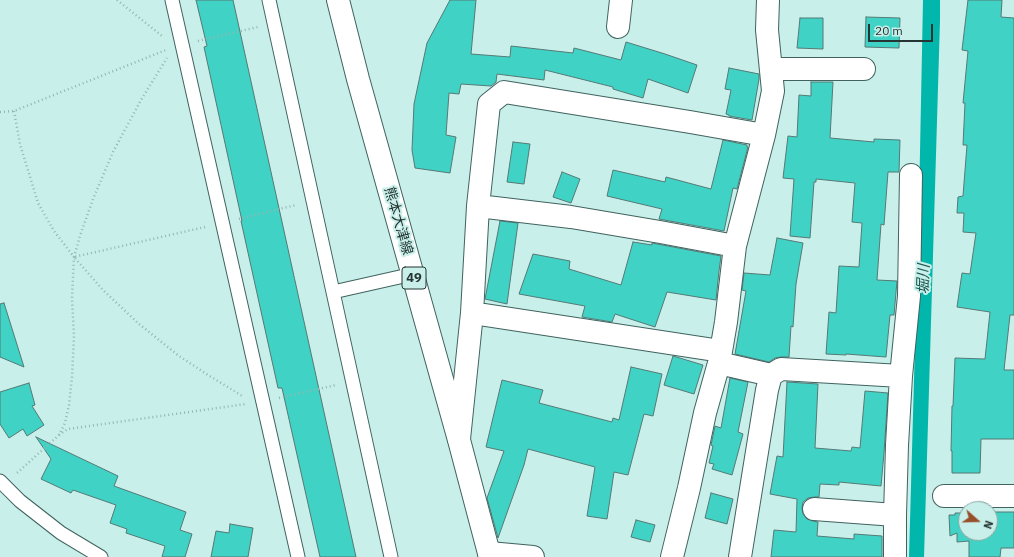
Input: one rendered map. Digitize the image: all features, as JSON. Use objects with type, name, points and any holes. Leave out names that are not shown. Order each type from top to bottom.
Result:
[{"type":"street","name":"熊本大津線","points":[[338,0],[358,79],[459,440],[489,555]]},
{"type":"street","points":[[618,27],[621,0]]},
{"type":"street","points":[[672,557],[705,413],[720,357],[726,322],[735,246],[764,135],[773,91],[767,30],[768,0]]},
{"type":"street","points":[[771,69],[864,69]]},
{"type":"street","points":[[459,440],[472,313],[478,206],[489,104],[504,92],[764,135]]},
{"type":"street","points":[[895,557],[897,445],[901,376],[909,296],[911,175]]},
{"type":"street","points":[[478,206],[571,217],[735,246]]},
{"type":"street","points":[[472,313],[720,357],[771,375]]},
{"type":"street","points":[[740,557],[766,390],[771,375],[781,369],[901,376]]},
{"type":"street","points":[[944,496],[1014,496]]},
{"type":"street","points":[[814,509],[895,515]]},
{"type":"street","points":[[489,555],[533,557]]},
{"type":"lane","points":[[172,0],[223,223],[259,402],[298,557]]},
{"type":"lane","points":[[269,0],[391,557]]},
{"type":"lane","points":[[333,292],[413,274]]},
{"type":"lane","points":[[2,483],[20,501],[61,533],[101,557]]},
{"type":"path","points":[[0,112],[14,111],[167,50]]},
{"type":"path","points":[[59,435],[65,423],[72,377],[74,336],[72,298],[74,257],[80,236],[113,152],[141,100],[170,53]]},
{"type":"path","points":[[14,111],[20,144],[38,203],[54,230],[74,257],[103,290],[139,324],[185,360],[208,375],[259,402]]},
{"type":"path","points":[[74,257],[313,201]]},
{"type":"path","points":[[2,483],[68,429],[259,402],[352,382]]},
{"type":"water","name":"堀川","points":[[923,0],[940,0],[940,20],[924,557],[909,557],[919,203]]},
{"type":"building","points":[[196,0],[233,0],[356,557],[320,557],[282,388],[278,388],[204,47],[207,46]]},
{"type":"building","points":[[450,0],[476,0],[471,54],[510,57],[511,46],[573,53],[574,48],[621,60],[626,42],[697,65],[688,93],[648,79],[643,98],[613,89],[613,87],[545,70],[544,80],[497,74],[496,82],[491,86],[461,84],[459,94],[449,93],[446,135],[456,137],[450,173],[415,168],[412,150],[414,104],[427,43]]},
{"type":"building","points":[[968,0],[1002,0],[1001,17],[1014,18],[1014,315],[1010,315],[1004,370],[1014,370],[1014,439],[981,439],[980,473],[952,473],[952,406],[955,358],[985,359],[990,312],[957,307],[962,273],[970,274],[976,233],[963,232],[964,213],[957,213],[958,197],[963,196],[967,145],[963,145],[965,103],[963,103],[968,51],[962,50]]},
{"type":"building","points":[[866,17],[900,18],[899,48],[865,47]]},
{"type":"building","points":[[800,18],[823,18],[823,49],[797,48]]},
{"type":"building","points":[[729,68],[759,74],[752,120],[729,116],[726,114],[731,90],[725,89]]},
{"type":"building","points":[[811,82],[833,82],[830,138],[874,142],[874,139],[900,140],[899,172],[888,172],[884,225],[881,224],[877,280],[897,281],[894,315],[890,315],[886,357],[826,354],[829,312],[836,313],[839,266],[859,267],[862,223],[852,222],[855,183],[816,179],[816,182],[814,182],[810,238],[790,236],[794,179],[783,178],[788,136],[797,137],[799,95],[811,96]]},
{"type":"building","points":[[723,140],[747,145],[748,147],[737,189],[733,188],[724,231],[659,219],[662,209],[607,196],[613,170],[665,182],[666,177],[711,189]]},
{"type":"building","points":[[513,142],[530,144],[524,184],[507,182]]},
{"type":"building","points":[[562,172],[580,179],[571,203],[553,197]]},
{"type":"building","points":[[500,221],[518,223],[507,304],[485,299]]},
{"type":"building","points":[[777,238],[803,243],[796,284],[789,357],[775,358],[769,362],[735,354],[746,291],[742,290],[744,273],[770,275]]},
{"type":"building","points":[[633,242],[652,245],[652,243],[721,256],[716,300],[667,292],[655,327],[615,314],[612,322],[582,317],[585,306],[519,294],[533,254],[570,261],[569,269],[621,285]]},
{"type":"building","points":[[4,303],[24,367],[0,357],[0,304]]},
{"type":"building","points":[[673,356],[703,365],[694,394],[664,385]]},
{"type":"building","points":[[631,367],[662,374],[653,416],[644,414],[628,475],[614,472],[607,519],[587,516],[595,467],[528,449],[524,465],[498,538],[487,498],[504,451],[486,447],[502,380],[543,390],[539,403],[612,422],[613,418],[619,420]]},
{"type":"building","points":[[730,378],[748,382],[738,432],[743,434],[732,475],[712,469],[714,464],[709,463],[713,446],[711,445],[715,426],[721,428]]},
{"type":"building","points":[[787,382],[818,384],[815,448],[851,451],[852,447],[860,448],[865,391],[888,393],[881,486],[839,482],[839,485],[820,484],[819,497],[808,498],[803,502],[802,508],[803,514],[807,519],[818,522],[817,536],[854,539],[854,534],[882,536],[882,557],[771,557],[774,530],[796,532],[797,499],[770,494],[777,456],[783,457]]},
{"type":"building","points":[[29,383],[35,405],[32,406],[44,425],[27,436],[23,429],[9,438],[0,424],[0,392]]},
{"type":"building","points":[[36,437],[118,476],[114,486],[186,512],[180,530],[192,534],[185,557],[162,557],[165,546],[126,533],[127,529],[110,523],[116,505],[73,490],[71,493],[41,479],[51,459]]},
{"type":"building","points":[[711,493],[733,499],[727,524],[705,518]]},
{"type":"building","points":[[998,512],[1014,512],[1014,548],[1001,548],[1000,557],[969,557],[969,541],[998,541]]},
{"type":"building","points":[[955,513],[958,513],[958,541],[969,541],[957,542],[957,533],[950,536],[949,515],[955,515]]},
{"type":"building","points":[[636,520],[655,525],[650,542],[631,537]]},
{"type":"building","points":[[230,524],[253,528],[248,557],[211,557],[216,531],[229,533]]}]
